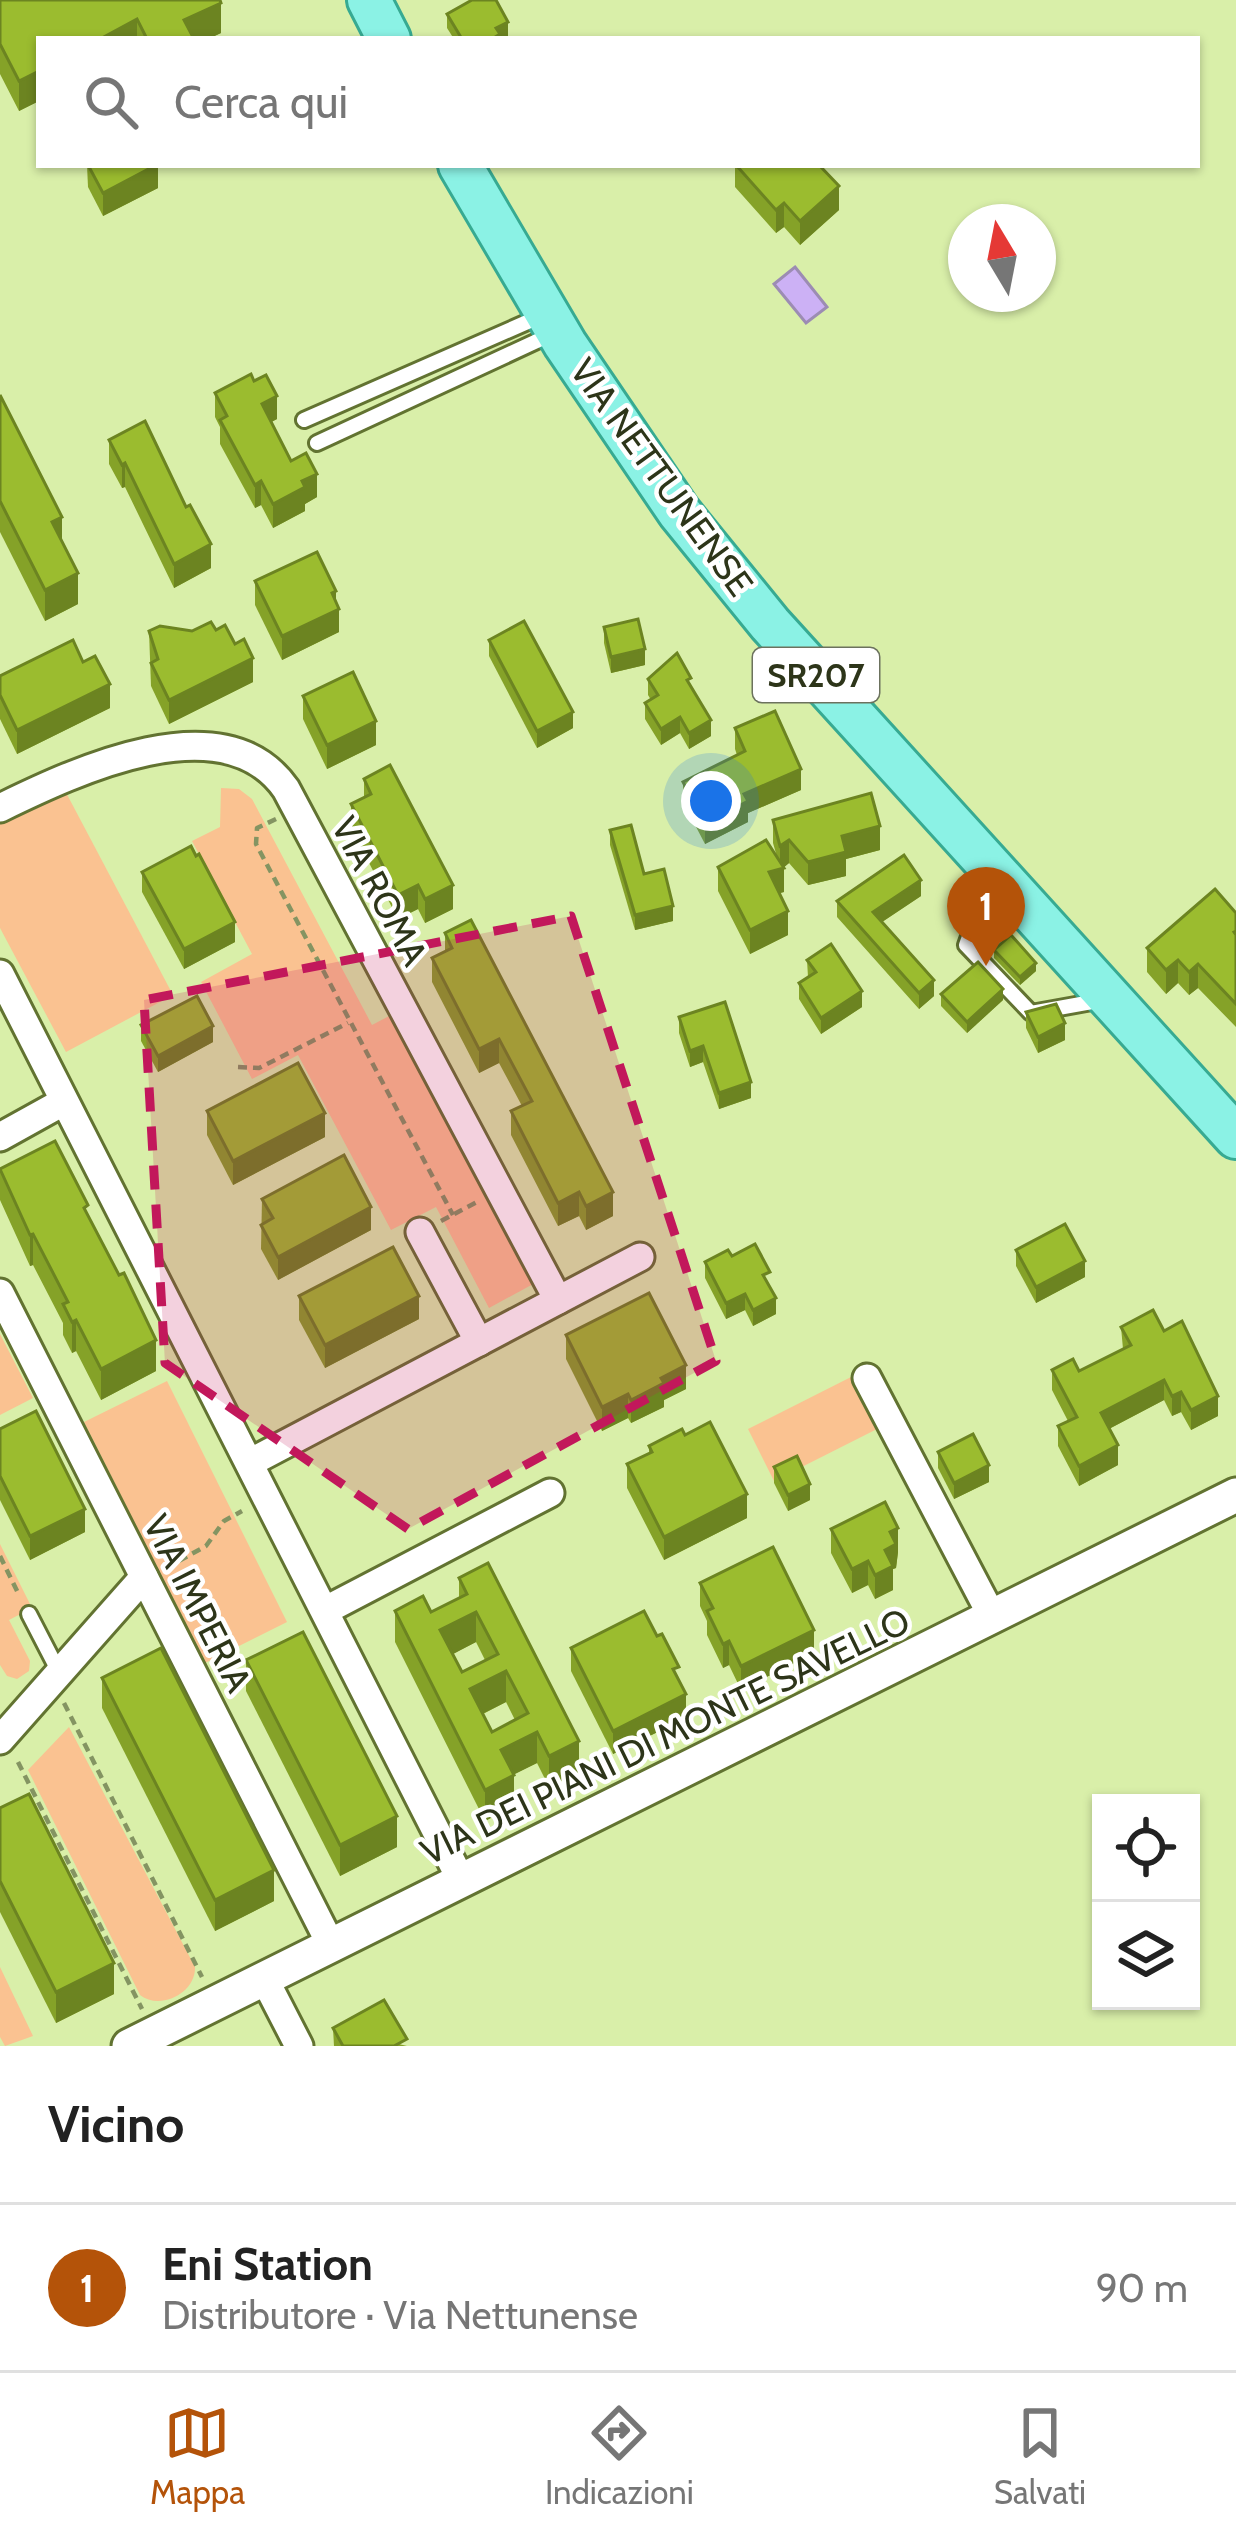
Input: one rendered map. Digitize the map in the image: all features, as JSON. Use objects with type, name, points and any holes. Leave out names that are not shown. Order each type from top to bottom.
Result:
[{"type":"main road","points":[[369,0],[387,36]]},
{"type":"main road","name":"VIA NETTUNENSE","points":[[462,168],[552,322],[679,512],[770,624],[1236,1137]]},
{"type":"street","name":"VIA ROMA","points":[[0,808],[102,764],[143,753],[199,748],[243,754],[276,776],[558,1300]]},
{"type":"street","points":[[0,974],[461,1880]]},
{"type":"street","points":[[0,1137],[63,1102]]},
{"type":"street","points":[[420,1232],[478,1342]]},
{"type":"street","points":[[251,1462],[640,1257]]},
{"type":"street","name":"VIA IMPERIA","points":[[0,1293],[331,1946]]},
{"type":"street","points":[[867,1378],[993,1618]]},
{"type":"street","points":[[326,1610],[550,1493]]},
{"type":"street","name":"VIA DEI PIANI DI MONTE SAVELLO","points":[[142,2041],[1236,1496]]},
{"type":"street","points":[[6,1729],[144,1577]]},
{"type":"street","points":[[265,1980],[298,2046]]},
{"type":"lane","points":[[304,420],[552,322]]},
{"type":"lane","points":[[317,443],[552,322]]},
{"type":"lane","points":[[993,870],[966,946],[1031,1013],[1110,998]]},
{"type":"lane","points":[[29,1615],[57,1678]]},
{"type":"path","points":[[296,809],[257,829],[256,844],[453,1215]]},
{"type":"path","points":[[238,1067],[259,1068],[351,1022]]},
{"type":"path","points":[[420,1232],[499,1190]]},
{"type":"path","points":[[144,1577],[206,1546],[224,1521],[269,1497]]},
{"type":"path","points":[[0,1556],[29,1615]]},
{"type":"path","points":[[57,1678],[216,2005]]},
{"type":"path","points":[[6,1729],[142,2041]]},
{"type":"highlighted area","points":[[571,916],[716,1361],[408,1529],[165,1363],[144,1000]]},
{"type":"shaded area","points":[[795,267],[827,307],[806,323],[774,284]]},
{"type":"shaded area","points":[[62,785],[173,995],[66,1052],[0,928],[0,818]]},
{"type":"shaded area","points":[[221,788],[239,789],[252,799],[372,1025],[393,1014],[535,1283],[489,1308],[436,1207],[391,1230],[298,1055],[252,1079],[201,982],[252,954],[192,841],[220,827]]},
{"type":"shaded area","points":[[0,1334],[33,1398],[0,1415]]},
{"type":"shaded area","points":[[855,1375],[881,1427],[774,1481],[748,1429]]},
{"type":"shaded area","points":[[167,1381],[287,1622],[205,1663],[84,1422]]},
{"type":"shaded area","points":[[0,1544],[32,1608],[9,1620],[30,1661],[29,1671],[17,1679],[7,1676],[0,1665]]},
{"type":"shaded area","points":[[69,1727],[195,1967],[190,1985],[175,1997],[157,2001],[140,1995],[28,1770]]},
{"type":"shaded area","points":[[0,1967],[33,2036],[5,2046],[0,2037]]},
{"type":"building","points":[[0,0],[221,3],[184,20],[192,36],[146,36],[137,19],[106,36],[36,36],[36,72],[19,81],[0,44]]},
{"type":"building","points":[[472,0],[496,0],[508,22],[496,28],[497,36],[460,36],[447,14]]},
{"type":"building","points":[[90,168],[150,168],[103,193]]},
{"type":"building","points":[[739,168],[822,168],[839,186],[800,221],[784,203],[776,210]]},
{"type":"building","points":[[251,374],[254,381],[266,375],[277,396],[262,404],[291,461],[306,453],[317,474],[302,481],[305,487],[273,504],[261,481],[255,485],[220,420],[227,416],[215,393]]},
{"type":"building","points":[[0,395],[62,517],[52,522],[78,573],[45,590],[0,501]]},
{"type":"building","points":[[145,421],[186,507],[190,505],[211,544],[174,564],[109,440]]},
{"type":"building","points":[[317,552],[336,591],[332,593],[339,609],[282,636],[255,581]]},
{"type":"building","points":[[638,619],[645,649],[611,657],[604,627]]},
{"type":"building","points":[[524,621],[573,712],[537,731],[489,640]]},
{"type":"building","points":[[211,622],[216,630],[225,625],[235,644],[244,639],[253,658],[169,700],[151,663],[158,659],[149,631],[160,626],[192,631]]},
{"type":"building","points":[[73,640],[83,662],[95,656],[110,684],[17,730],[0,695],[0,676]]},
{"type":"building","points":[[677,653],[711,720],[689,733],[680,717],[661,729],[645,703],[658,695],[648,679]]},
{"type":"building","points":[[353,672],[376,721],[327,745],[303,696]]},
{"type":"building","points":[[775,711],[801,769],[744,794],[748,801],[705,824],[683,782],[745,751],[735,728]]},
{"type":"building","points":[[390,765],[453,885],[425,899],[418,885],[398,895],[351,804],[371,794],[364,779]]},
{"type":"building","points":[[871,793],[880,826],[842,836],[846,852],[808,862],[789,840],[780,846],[773,820]]},
{"type":"building","points":[[631,825],[644,874],[664,869],[673,906],[635,915],[610,830]]},
{"type":"building","points":[[766,840],[784,868],[769,872],[788,911],[750,930],[718,867]]},
{"type":"building","points":[[191,846],[235,922],[184,949],[142,872]]},
{"type":"building","points":[[904,855],[921,880],[873,912],[934,980],[919,993],[837,901]]},
{"type":"building","points":[[1215,889],[1236,913],[1236,1004],[1198,964],[1189,972],[1178,960],[1166,970],[1147,948]]},
{"type":"building","points":[[471,920],[613,1192],[586,1206],[579,1192],[558,1203],[511,1111],[532,1101],[499,1039],[479,1049],[432,958],[452,948],[445,933]]},
{"type":"building","points":[[1011,935],[1036,963],[1020,977],[994,950]]},
{"type":"building","points":[[831,944],[862,991],[821,1018],[799,983],[816,972],[807,960]]},
{"type":"building","points":[[978,962],[1003,989],[967,1022],[941,994]]},
{"type":"building","points":[[197,996],[213,1026],[158,1056],[141,1025]]},
{"type":"building","points":[[725,1002],[751,1082],[719,1093],[703,1046],[690,1051],[679,1017]]},
{"type":"building","points":[[1056,1004],[1065,1023],[1038,1037],[1026,1012]]},
{"type":"building","points":[[298,1063],[325,1113],[233,1161],[207,1111]]},
{"type":"building","points":[[55,1141],[88,1205],[84,1208],[119,1275],[124,1273],[156,1340],[101,1369],[76,1320],[72,1322],[63,1304],[68,1302],[0,1169]]},
{"type":"building","points":[[344,1155],[371,1207],[278,1257],[261,1225],[273,1218],[262,1199]]},
{"type":"building","points":[[1065,1224],[1085,1261],[1036,1287],[1016,1250]]},
{"type":"building","points":[[755,1244],[770,1272],[763,1275],[776,1298],[753,1310],[745,1294],[726,1303],[705,1262]]},
{"type":"building","points":[[393,1247],[419,1296],[325,1345],[299,1296]]},
{"type":"building","points":[[649,1293],[686,1365],[631,1400],[628,1394],[602,1407],[566,1335]]},
{"type":"building","points":[[1153,1310],[1164,1331],[1182,1321],[1218,1396],[1191,1410],[1181,1392],[1172,1396],[1164,1380],[1101,1413],[1118,1445],[1079,1466],[1058,1426],[1077,1417],[1052,1370],[1073,1359],[1079,1371],[1131,1345],[1121,1327]]},
{"type":"building","points":[[36,1411],[85,1509],[30,1536],[0,1476],[0,1429]]},
{"type":"building","points":[[710,1422],[747,1494],[664,1537],[627,1464],[682,1429],[685,1435]]},
{"type":"building","points":[[973,1434],[989,1465],[954,1483],[938,1452]]},
{"type":"building","points":[[797,1456],[810,1484],[788,1495],[774,1467]]},
{"type":"building","points":[[885,1502],[898,1528],[890,1532],[896,1544],[885,1550],[893,1566],[875,1575],[868,1561],[852,1569],[831,1529]]},
{"type":"building","points":[[773,1547],[814,1630],[741,1666],[729,1641],[723,1644],[700,1583]]},
{"type":"building","points":[[488,1563],[579,1741],[549,1756],[537,1732],[501,1750],[514,1775],[485,1790],[395,1611],[423,1596],[431,1612],[467,1594],[459,1578]],"holes":[[[476,1612],[498,1654],[462,1672],[440,1630]],[[506,1671],[528,1713],[492,1732],[470,1689]]]},
{"type":"building","points":[[644,1611],[679,1667],[673,1669],[686,1694],[613,1731],[571,1648]]},
{"type":"building","points":[[303,1632],[397,1816],[340,1845],[246,1660]]},
{"type":"building","points":[[161,1648],[274,1870],[215,1900],[102,1678]]},
{"type":"building","points":[[29,1794],[114,1963],[56,1992],[0,1881],[0,1808]]},
{"type":"building","points":[[384,2000],[407,2039],[394,2046],[343,2046],[333,2028]]},
{"type":"place","name":"Eni Station","points":[[986,966]]}]
